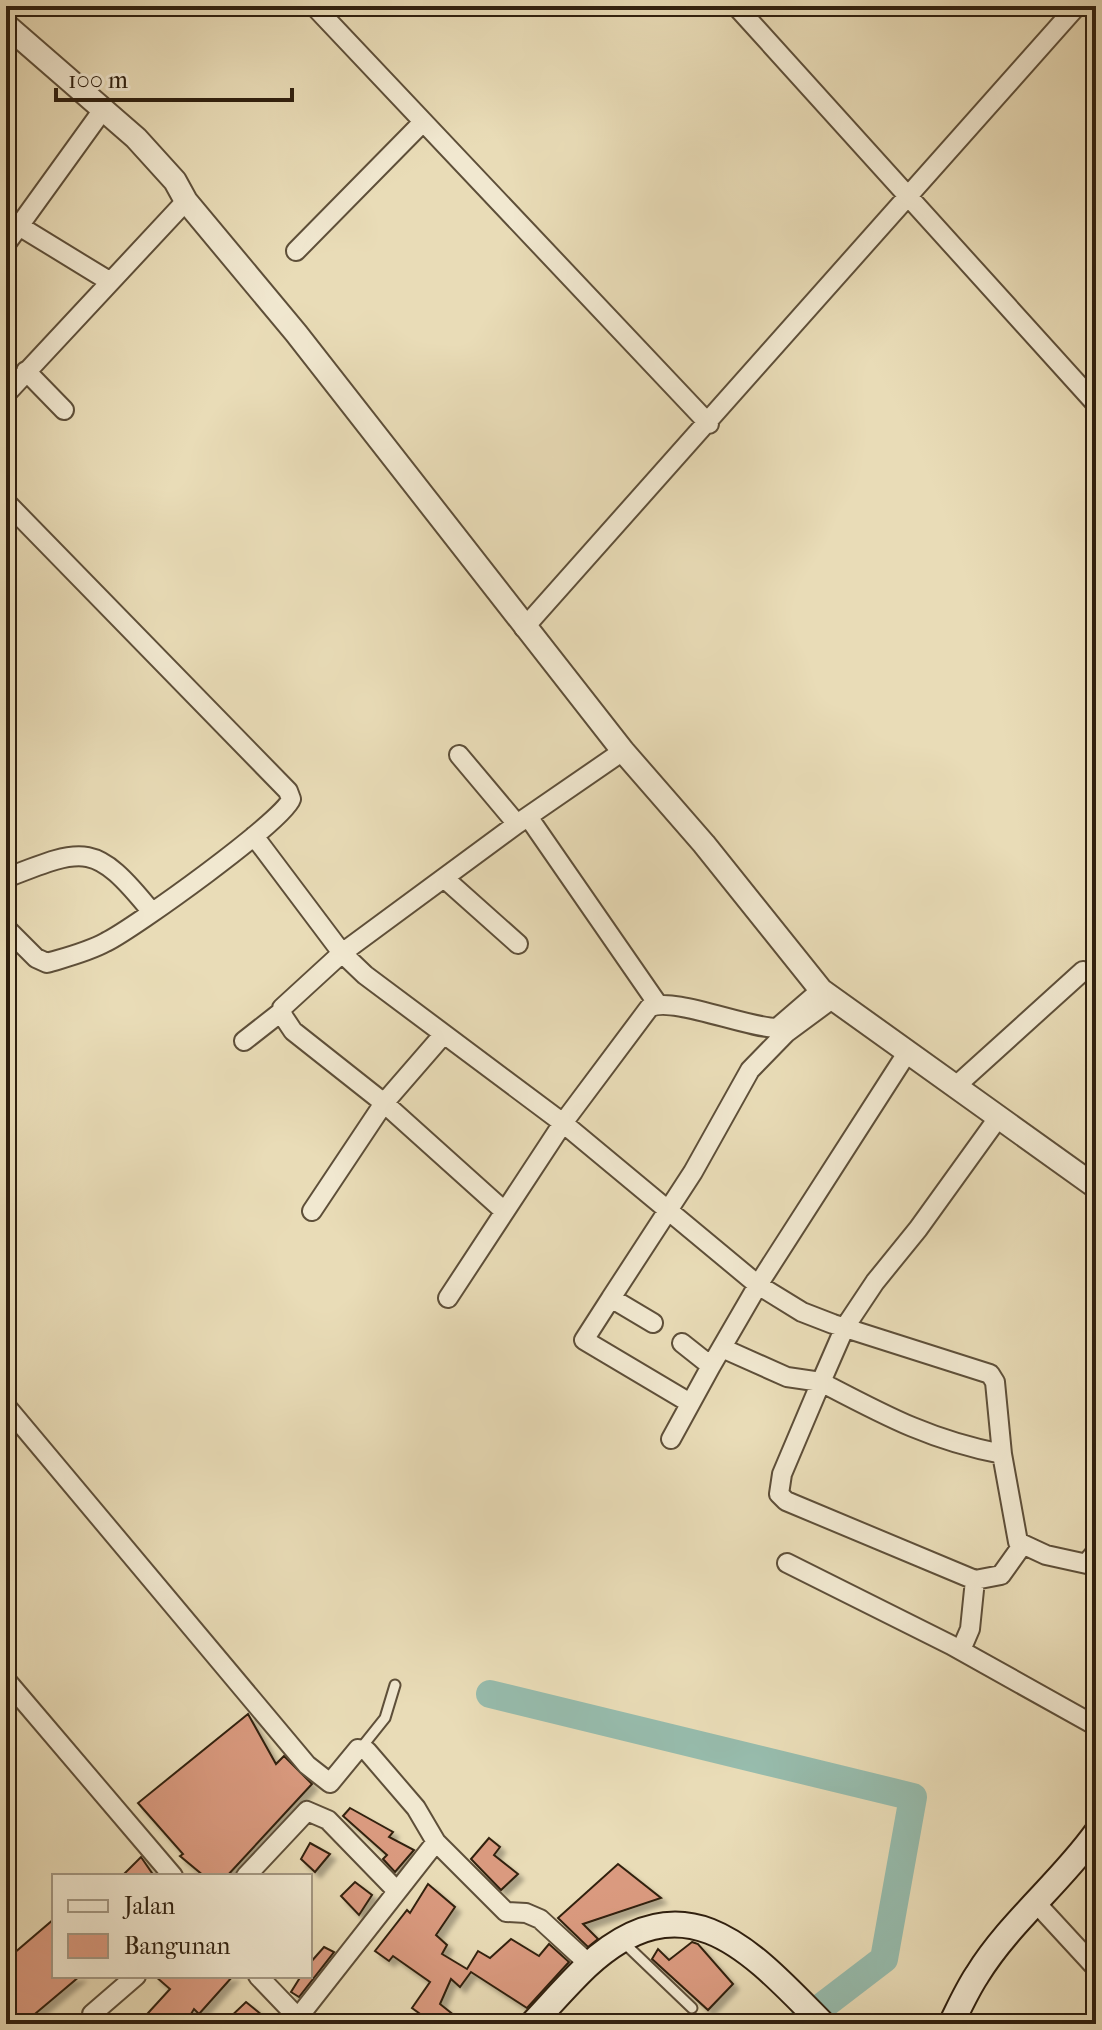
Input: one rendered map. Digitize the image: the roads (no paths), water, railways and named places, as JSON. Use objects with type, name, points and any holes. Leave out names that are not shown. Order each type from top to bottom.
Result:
[{"type":"main road","points":[[951,2024],[977,1974],[1096,1833]]},
{"type":"main road","points":[[532,2024],[589,1964],[622,1941],[669,1922],[707,1928],[741,1947],[823,2024]]},
{"type":"street","points":[[314,6],[709,424]]},
{"type":"street","points":[[736,6],[1096,404]]},
{"type":"street","points":[[524,628],[910,197],[1072,8]]},
{"type":"street","points":[[6,25],[152,154],[175,181],[186,201],[296,333],[524,628],[826,995],[957,1085],[1096,1187]]},
{"type":"street","points":[[6,244],[12,222],[102,111]]},
{"type":"street","points":[[296,251],[422,123]]},
{"type":"street","points":[[6,394],[186,201]]},
{"type":"street","points":[[12,222],[109,281]]},
{"type":"street","points":[[26,371],[64,410]]},
{"type":"street","points":[[6,502],[288,791],[290,803],[254,836],[107,942],[47,963],[36,958],[6,928]]},
{"type":"street","points":[[244,1041],[281,1012],[284,1005],[342,953],[623,751]]},
{"type":"street","points":[[459,755],[523,821],[657,1003],[750,1026],[777,1028],[826,995]]},
{"type":"street","points":[[254,836],[342,953],[365,975],[563,1123],[758,1285],[802,1312],[845,1327],[990,1374],[995,1382],[1002,1454],[1021,1547],[1001,1575],[975,1580],[801,1508],[779,1494],[782,1474],[845,1327],[998,1118]]},
{"type":"street","points":[[6,878],[61,857],[82,854],[104,862],[122,876],[151,911]]},
{"type":"street","points":[[444,878],[518,944]]},
{"type":"street","points":[[957,1085],[1083,971]]},
{"type":"street","points":[[690,1403],[584,1340],[669,1211],[750,1070],[826,995]]},
{"type":"street","points":[[448,1298],[563,1123],[639,1019],[657,1003]]},
{"type":"street","points":[[281,1012],[293,1031],[384,1103],[503,1210]]},
{"type":"street","points":[[312,1211],[384,1103],[443,1035]]},
{"type":"street","points":[[671,1439],[758,1285],[907,1053]]},
{"type":"street","points":[[611,1298],[653,1323]]},
{"type":"street","points":[[682,1343],[711,1366]]},
{"type":"street","points":[[722,1348],[776,1373],[821,1382],[890,1420],[953,1445],[1002,1454]]},
{"type":"street","points":[[6,1406],[251,1701],[326,1782]]},
{"type":"street","points":[[1021,1547],[1088,1564]]},
{"type":"street","points":[[787,1563],[961,1650],[1096,1726]]},
{"type":"street","points":[[961,1650],[970,1629],[975,1580]]},
{"type":"street","points":[[6,1680],[171,1874]]},
{"type":"street","points":[[248,1874],[307,1811],[326,1782],[336,1779],[361,1748],[389,1773],[416,1808],[436,1842],[506,1912],[526,1913],[540,1919],[589,1964]]},
{"type":"street","points":[[307,1811],[328,1820],[396,1890]]},
{"type":"street","points":[[260,1978],[298,2023],[396,1890],[436,1842]]},
{"type":"street","points":[[1037,1904],[1096,1968]]},
{"type":"street","points":[[94,2024],[92,2014],[134,1978]]},
{"type":"lane","points":[[1088,1564],[1096,1545]]},
{"type":"lane","points":[[361,1748],[385,1718],[395,1685]]},
{"type":"lane","points":[[622,1941],[692,2008]]},
{"type":"waterway","points":[[490,1694],[913,1797],[884,1959],[799,2024]]}]
